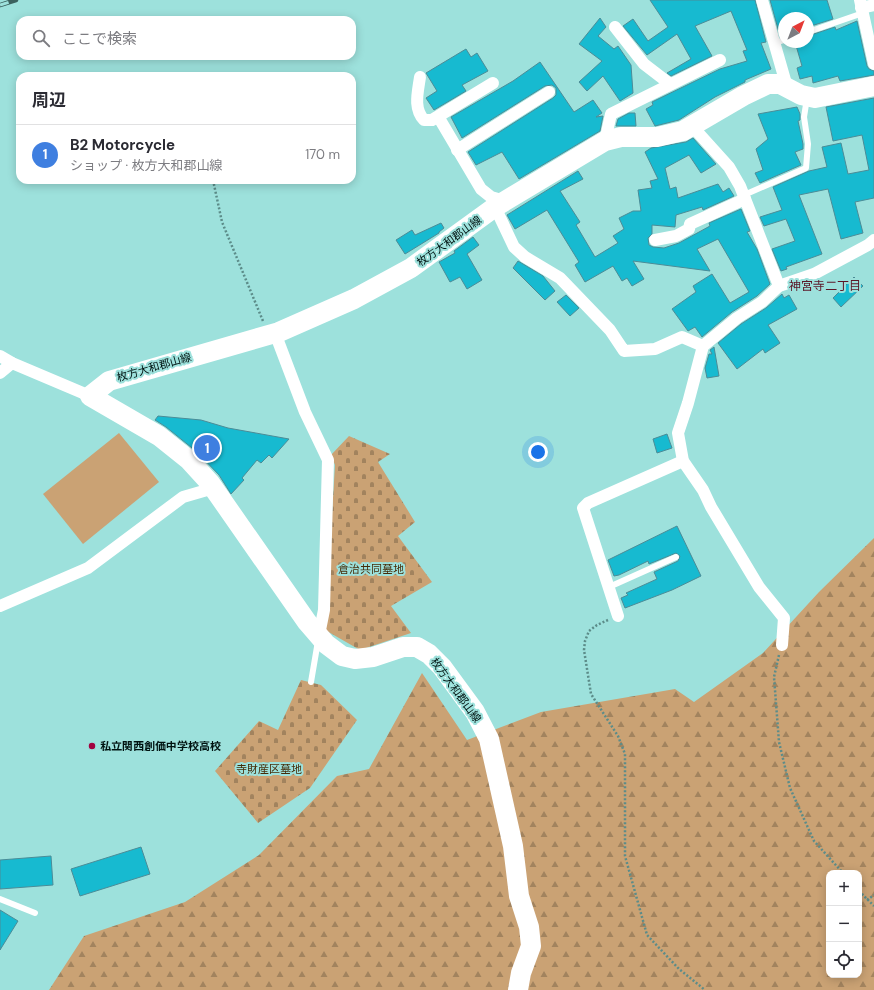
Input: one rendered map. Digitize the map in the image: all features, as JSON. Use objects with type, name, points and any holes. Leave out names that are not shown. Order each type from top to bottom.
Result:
[{"type":"main road","name":"枚方大和郡山線","points":[[518,990],[521,973],[531,946],[529,926],[519,896],[513,846],[489,739],[475,712],[442,667],[429,654],[418,647],[403,647],[373,657],[355,659],[342,656],[319,636],[307,622],[214,488],[189,460],[159,436],[90,396],[109,380],[271,334],[354,299],[411,268],[500,204],[606,141],[621,137],[657,138],[682,132],[743,96],[768,84],[780,84],[800,95],[815,98],[874,86]]},
{"type":"street","points":[[762,0],[778,40]]},
{"type":"street","points":[[874,5],[861,7],[874,64]]},
{"type":"street","points":[[615,27],[644,64],[670,84]]},
{"type":"street","points":[[780,48],[787,87]]},
{"type":"street","points":[[606,141],[611,114],[720,60]]},
{"type":"street","points":[[420,77],[417,105],[419,114],[424,120],[439,118],[493,83]]},
{"type":"street","points":[[457,150],[549,92]]},
{"type":"street","points":[[439,118],[481,189],[500,204],[514,247],[524,257],[560,278],[610,330],[624,351],[656,349],[682,337],[703,346]]},
{"type":"street","points":[[692,126],[729,167],[745,197],[779,286]]},
{"type":"street","points":[[655,240],[676,236],[689,229],[690,224],[745,197]]},
{"type":"street","points":[[782,645],[784,618],[759,587],[711,507],[703,490],[683,461],[678,433],[703,346],[737,318],[762,302],[779,286],[814,274],[868,245],[874,240]]},
{"type":"street","points":[[271,334],[328,460],[324,610],[319,636]]},
{"type":"street","points":[[0,356],[12,363],[90,396]]},
{"type":"street","points":[[0,373],[12,363]]},
{"type":"street","points":[[618,616],[583,508],[588,503],[683,461]]},
{"type":"street","points":[[0,606],[88,568],[183,497],[214,488]]},
{"type":"lane","points":[[814,29],[861,7]]},
{"type":"lane","points":[[745,197],[806,168],[808,144],[804,117],[807,97]]},
{"type":"lane","points":[[609,587],[676,557]]},
{"type":"lane","points":[[311,682],[319,636]]},
{"type":"lane","points":[[0,899],[35,913]]},
{"type":"path","points":[[214,184],[222,222],[271,334]]},
{"type":"path","points":[[618,616],[597,625],[590,632],[585,641],[584,650],[591,694],[618,736],[625,754],[625,856],[647,934],[679,968],[705,990]]},
{"type":"path","points":[[782,645],[774,677],[779,742],[790,788],[814,841],[839,870]]},
{"type":"path","points":[[862,894],[874,906]]},
{"type":"path","points":[[868,900],[874,895]]},
{"type":"green space","points":[[119,433],[159,482],[83,544],[43,494]]},
{"type":"green space","name":"倉治共同墓地","points":[[349,436],[390,454],[378,462],[415,522],[398,536],[432,582],[391,606],[411,633],[360,650],[325,630],[335,465],[331,455]]},
{"type":"green space","points":[[874,538],[874,990],[49,990],[84,936],[185,902],[259,855],[337,776],[369,769],[422,673],[467,740],[541,712],[675,689],[694,702],[763,653],[819,592]]},
{"type":"green space","name":"寺財産区墓地","points":[[301,680],[321,685],[357,720],[310,788],[258,823],[215,771],[259,721],[278,730]]},
{"type":"building","points":[[650,0],[755,0],[766,42],[761,43],[771,69],[745,80],[745,82],[715,97],[679,120],[655,126],[646,109],[653,105],[652,102],[720,69],[747,61],[743,51],[747,50],[731,11],[695,26],[712,56],[671,76],[667,73],[691,59],[677,34],[647,55],[623,26],[633,19],[648,41],[668,27]]},
{"type":"building","points":[[770,0],[827,0],[833,19],[814,25],[814,12],[778,12],[778,29]]},
{"type":"building","points":[[600,18],[606,27],[598,36],[614,49],[618,46],[631,65],[633,93],[620,101],[603,76],[587,91],[579,82],[602,61],[579,44]]},
{"type":"building","points":[[857,21],[867,66],[869,69],[874,71],[874,75],[840,81],[838,76],[813,83],[812,76],[800,79],[797,68],[802,66],[797,48],[814,48],[814,34],[835,27],[836,30]]},
{"type":"building","points":[[466,49],[471,57],[477,53],[488,71],[462,85],[466,91],[434,110],[426,98],[437,91],[426,73]]},
{"type":"building","points":[[540,62],[574,112],[593,100],[602,113],[596,117],[603,116],[600,131],[519,179],[502,152],[476,165],[468,152],[553,98],[556,95],[556,88],[552,85],[545,86],[462,138],[451,117],[513,81]]},
{"type":"building","points":[[874,98],[874,198],[855,202],[863,233],[841,239],[828,189],[799,195],[822,254],[786,267],[787,269],[781,271],[772,249],[795,241],[786,219],[764,226],[760,217],[782,210],[773,187],[809,171],[827,167],[822,147],[841,143],[848,174],[869,170],[862,135],[833,141],[826,107]]},
{"type":"building","points":[[797,107],[800,114],[800,120],[798,121],[803,149],[795,152],[801,165],[760,183],[755,173],[763,170],[756,149],[768,139],[758,114]]},
{"type":"building","points":[[629,113],[635,113],[636,126],[616,126],[618,119]]},
{"type":"building","points":[[693,138],[716,164],[701,173],[689,155],[665,168],[670,189],[676,187],[678,198],[718,184],[723,192],[729,188],[734,196],[703,210],[702,207],[676,215],[675,227],[652,225],[652,234],[648,238],[649,245],[664,248],[679,243],[710,226],[709,223],[741,209],[750,231],[747,232],[757,249],[770,284],[757,296],[732,312],[702,337],[695,327],[688,331],[672,309],[696,292],[693,286],[712,274],[730,303],[749,292],[718,239],[697,249],[710,271],[633,261],[644,279],[632,286],[627,278],[622,281],[613,266],[585,282],[575,265],[579,262],[547,210],[515,229],[507,215],[578,171],[583,179],[560,191],[580,222],[576,225],[595,257],[618,243],[613,236],[624,229],[619,218],[633,211],[641,211],[638,190],[652,188],[650,181],[658,179],[645,152],[651,148],[686,142]]},
{"type":"building","points":[[441,223],[444,228],[439,233],[405,254],[396,240],[412,230],[415,235]]},
{"type":"building","points":[[473,237],[479,245],[467,254],[482,280],[467,289],[460,277],[450,282],[439,262],[455,253],[454,251]]},
{"type":"building","points":[[518,261],[543,276],[555,291],[545,300],[513,268]]},
{"type":"building","points":[[854,277],[863,286],[841,307],[833,298]]},
{"type":"building","points":[[782,294],[784,298],[789,295],[797,309],[768,325],[780,343],[765,353],[763,349],[737,369],[718,343],[741,324],[766,308]]},
{"type":"building","points":[[566,295],[579,308],[570,316],[557,302]]},
{"type":"building","points":[[714,347],[719,376],[707,378],[705,368],[709,354],[712,354],[710,350]]},
{"type":"building","points":[[158,416],[201,420],[228,428],[289,439],[272,458],[269,455],[261,463],[257,460],[242,478],[244,480],[231,494],[219,475],[197,452],[155,420]]},
{"type":"building","points":[[667,434],[672,448],[657,453],[653,439]]},
{"type":"building","points":[[677,526],[701,576],[672,590],[625,608],[621,598],[628,595],[626,593],[657,579],[654,572],[678,561],[680,556],[676,553],[649,564],[648,561],[614,576],[608,560]]},
{"type":"building","points":[[141,847],[150,874],[80,896],[71,869]]},
{"type":"building","points":[[51,856],[53,885],[0,889],[0,860]]},
{"type":"building","points":[[0,910],[18,921],[0,950]]},
{"type":"railway","points":[[0,5],[16,0]]},
{"type":"place","name":"B2 Motorcycle","points":[[207,448]]},
{"type":"place","name":"私立関西創価中学校高校","points":[[92,746]]},
{"type":"district","name":"神宮寺二丁目","points":[[825,286]]}]
